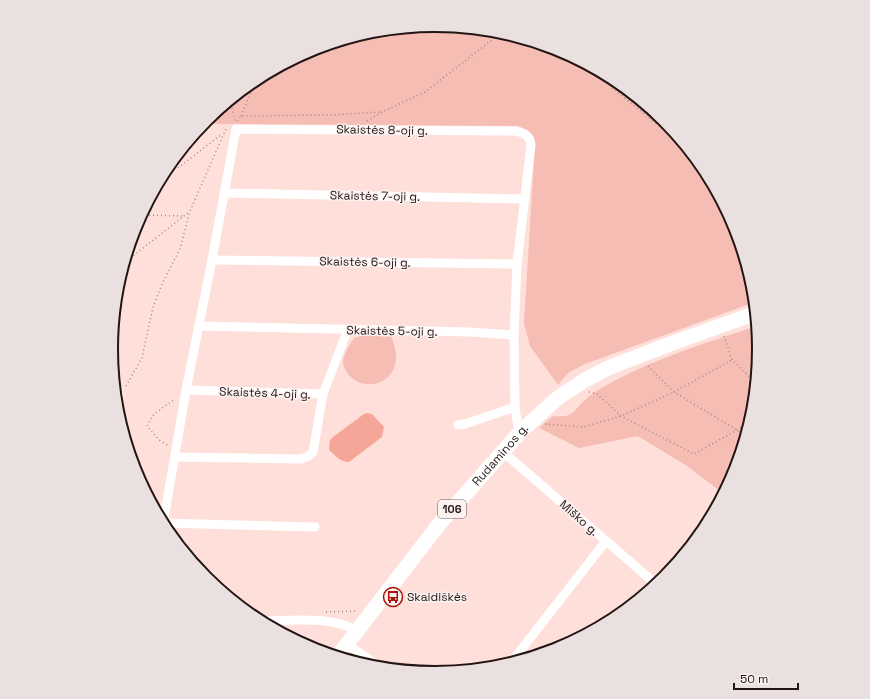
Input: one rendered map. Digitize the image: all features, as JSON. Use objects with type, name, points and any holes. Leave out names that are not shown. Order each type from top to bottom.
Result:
[{"type":"main road","name":"106","points":[[720,326],[751,315]]},
{"type":"main road","name":"Rudaminos g.","points":[[341,652],[440,523],[502,451],[526,426],[559,397],[608,368],[638,355],[720,326]]},
{"type":"street","name":"Skaistės 8-oji g.","points":[[236,126],[515,131],[527,135],[531,140],[525,199]]},
{"type":"street","points":[[165,515],[186,390],[212,260],[236,126]]},
{"type":"street","name":"Skaistės 7-oji g.","points":[[224,193],[525,199]]},
{"type":"street","points":[[525,199],[517,264],[514,335],[515,407],[518,426],[526,426]]},
{"type":"street","name":"Skaistės 6-oji g.","points":[[212,260],[517,264]]},
{"type":"street","name":"Skaistės 5-oji g.","points":[[199,326],[471,332],[514,335]]},
{"type":"street","name":"Skaistės 4-oji g.","points":[[186,390],[322,394],[348,330]]},
{"type":"street","points":[[176,454],[300,459],[307,458],[313,452],[322,394]]},
{"type":"street","points":[[458,425],[515,407]]},
{"type":"street","name":"Miško g.","points":[[502,451],[652,581]]},
{"type":"street","points":[[170,524],[315,527]]},
{"type":"street","points":[[515,657],[606,541]]},
{"type":"street","points":[[271,621],[333,622],[357,631]]},
{"type":"street","points":[[347,644],[371,660]]},
{"type":"path","points":[[353,129],[382,112],[425,92],[495,38]]},
{"type":"path","points":[[604,82],[671,136]]},
{"type":"path","points":[[121,395],[142,358],[154,307],[163,282],[180,249],[190,211],[226,129],[236,126],[251,91]]},
{"type":"path","points":[[232,107],[236,126]]},
{"type":"path","points":[[241,116],[330,115],[382,112]]},
{"type":"path","points":[[226,129],[236,126],[241,116]]},
{"type":"path","points":[[175,168],[178,168],[224,133]]},
{"type":"path","points":[[131,258],[190,211]]},
{"type":"path","points":[[147,215],[184,216]]},
{"type":"path","points":[[720,326],[732,360],[751,378]]},
{"type":"path","points":[[638,355],[674,392],[741,434]]},
{"type":"path","points":[[526,426],[583,427],[621,416],[674,392],[732,360]]},
{"type":"path","points":[[572,388],[597,394],[621,416],[694,454],[743,426]]},
{"type":"path","points":[[176,454],[159,440],[147,426],[154,414],[186,390]]},
{"type":"shaded area","points":[[414,33],[456,33],[497,38],[537,49],[557,56],[575,65],[611,86],[644,111],[674,140],[699,173],[720,209],[736,247],[742,267],[749,304],[585,364],[568,373],[558,385],[530,346],[524,323],[535,143],[529,131],[518,126],[211,124],[242,98],[276,75],[313,56],[373,38]]},
{"type":"shaded area","points":[[752,328],[752,370],[750,391],[742,432],[736,452],[720,491],[687,466],[638,436],[579,448],[539,428],[553,416],[569,415],[592,394],[631,372],[684,350]]},
{"type":"shaded area","points":[[365,335],[392,337],[395,347],[395,365],[386,379],[379,383],[364,384],[356,381],[350,376],[343,364],[345,353],[354,338]]},
{"type":"shaded area","points":[[367,413],[372,414],[384,427],[382,437],[349,462],[341,460],[329,450],[330,440]]},
{"type":"shaded area","points":[[351,653],[358,657],[353,656],[350,655]]},
{"type":"place","name":"Skaidiškės","points":[[393,597]]}]
